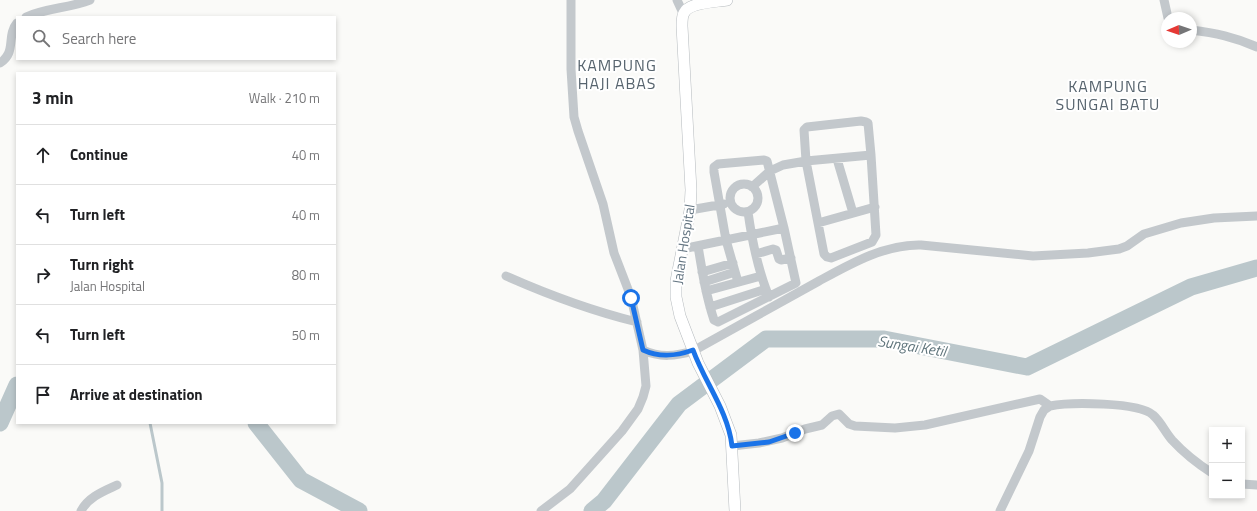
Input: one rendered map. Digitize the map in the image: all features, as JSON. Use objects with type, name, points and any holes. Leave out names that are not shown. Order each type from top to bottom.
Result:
[{"type":"main road","points":[[683,13],[687,8],[692,6],[726,0]]},
{"type":"main road","name":"Jalan Hospital","points":[[683,13],[682,26],[691,190],[690,210],[676,281],[676,297],[680,316],[698,363],[720,406],[729,429],[732,446],[736,511]]},
{"type":"street","points":[[29,16],[90,0]]},
{"type":"street","points":[[541,511],[570,489],[622,431],[638,409],[646,386],[643,350],[631,298],[614,253],[603,204],[574,117],[571,69],[572,0]]},
{"type":"street","points":[[677,0],[683,13]]},
{"type":"street","points":[[1164,0],[1167,12]]},
{"type":"street","points":[[0,63],[10,52],[12,31],[16,25]]},
{"type":"street","points":[[1197,31],[1216,33],[1238,39],[1257,47]]},
{"type":"street","points":[[862,121],[866,122],[868,123],[871,155],[875,207],[875,240],[831,258],[827,257],[824,254],[806,161],[803,132],[805,128],[862,121]]},
{"type":"street","points":[[752,187],[770,171],[783,165],[806,161],[871,155]]},
{"type":"street","points":[[837,159],[853,213]]},
{"type":"street","points":[[710,307],[768,293],[796,283],[768,163],[764,160],[718,164],[714,167],[726,240],[738,282]]},
{"type":"street","points":[[741,185],[752,187],[758,198],[757,204],[748,212],[737,211],[731,203],[730,197],[732,191],[741,185]]},
{"type":"street","points":[[690,210],[731,203]]},
{"type":"street","points":[[818,223],[875,207]]},
{"type":"street","points":[[748,212],[751,235],[761,276],[768,293]]},
{"type":"street","points":[[643,350],[651,354],[662,356],[681,354],[693,350],[842,268],[886,250],[898,247],[921,245],[1033,256],[1088,253],[1119,249],[1127,246],[1144,234],[1181,222],[1214,218],[1257,216]]},
{"type":"street","points":[[682,249],[784,228]]},
{"type":"street","points":[[698,246],[705,287],[714,320],[718,322],[768,293]]},
{"type":"street","points":[[756,254],[773,249],[776,250],[781,260],[791,258]]},
{"type":"street","points":[[702,272],[734,267]]},
{"type":"street","points":[[705,287],[734,267]]},
{"type":"street","points":[[506,276],[565,301],[636,322]]},
{"type":"street","points":[[705,287],[738,282],[761,276]]},
{"type":"street","points":[[732,446],[759,443],[782,438],[805,429],[822,425],[835,415],[839,414],[849,424],[855,426],[896,428],[925,425],[1040,399],[1050,406]]},
{"type":"street","points":[[1000,511],[1029,451],[1040,417],[1044,410],[1050,406],[1069,403],[1101,404],[1150,412],[1172,440],[1209,471]]},
{"type":"street","points":[[81,511],[84,505],[95,495],[117,484]]},
{"type":"street","points":[[1245,484],[1257,485]]},
{"type":"waterway","name":"Sungai Ketil","points":[[592,511],[604,501],[679,404],[766,339],[884,339],[1027,367],[1191,287],[1257,268]]},
{"type":"waterway","name":"Sungai Ketil","points":[[0,423],[16,387]]},
{"type":"waterway","points":[[150,424],[162,483],[162,511]]},
{"type":"waterway","name":"Sungai Ketil","points":[[257,424],[301,480],[359,511]]},
{"type":"district","name":"KAMPUNG HAJI ABAS","points":[[617,74]]},
{"type":"district","name":"KAMPUNG SUNGAI BATU","points":[[1108,95]]},
{"type":"route","points":[[631,298],[643,350],[651,354],[662,356],[681,354],[693,350],[727,423],[732,446],[769,442],[795,433]]}]
